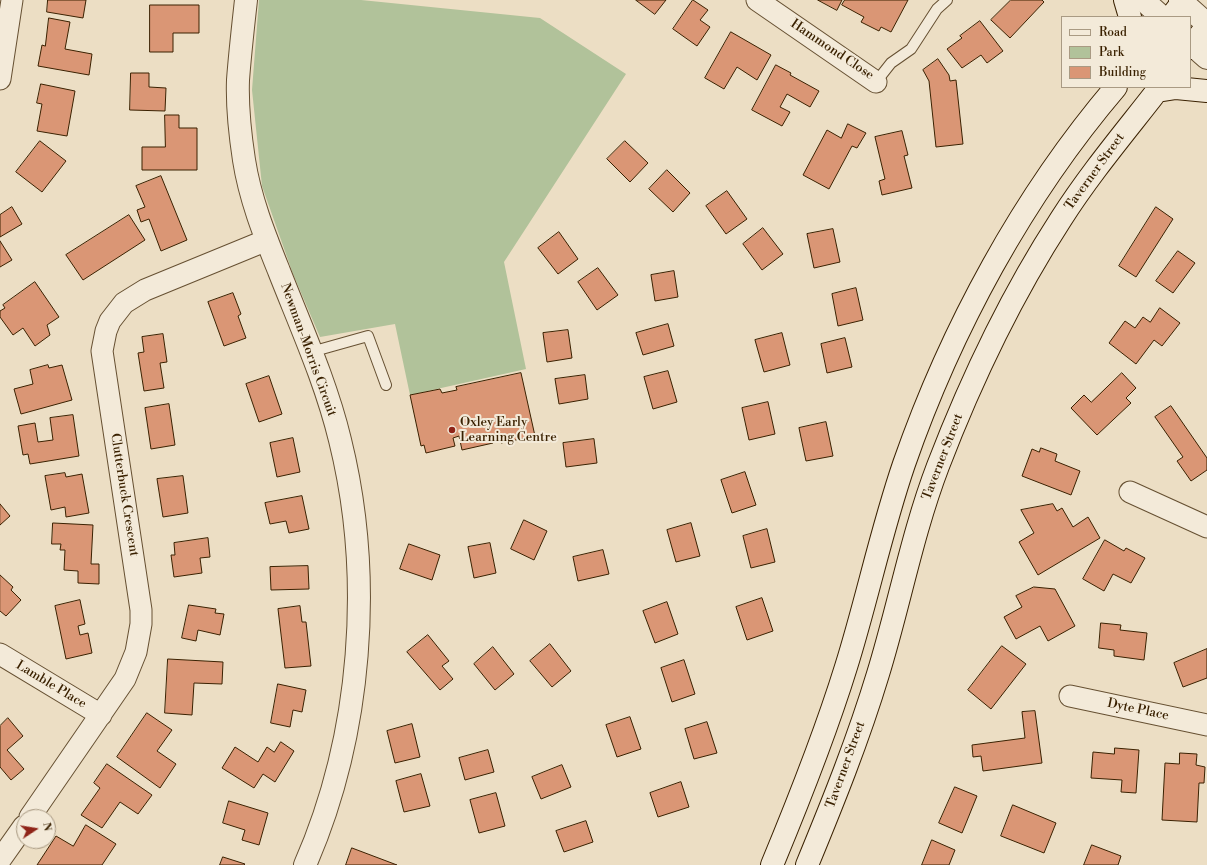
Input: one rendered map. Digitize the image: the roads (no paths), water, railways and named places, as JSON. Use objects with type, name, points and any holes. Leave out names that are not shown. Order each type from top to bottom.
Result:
[{"type":"main road","name":"Newman-Morris Circuit","points":[[246,0],[238,81],[239,108],[245,162],[258,215],[322,379],[340,440],[352,502],[356,533],[359,612],[352,690],[336,778],[323,820],[305,865]]},
{"type":"main road","points":[[1125,0],[1130,16]]},
{"type":"main road","points":[[1143,0],[1161,16]]},
{"type":"main road","points":[[1180,5],[1207,25],[1195,48]]},
{"type":"main road","points":[[772,865],[808,778],[846,667],[904,463],[939,373],[982,285],[1033,199],[1091,116],[1115,88]]},
{"type":"main road","points":[[1158,89],[1176,88],[1207,91]]},
{"type":"main road","name":"Taverner Street","points":[[807,865],[844,776],[878,675],[925,504],[937,468],[972,382],[992,340],[1037,258],[1058,224],[1118,138],[1158,89]]},
{"type":"street","points":[[0,78],[12,0]]},
{"type":"street","name":"Hammond Close","points":[[757,0],[876,82]]},
{"type":"street","name":"Clutterbuck Crescent","points":[[36,809],[125,679],[136,652],[141,624],[141,610],[102,351],[106,331],[110,321],[124,303],[144,290],[267,240]]},
{"type":"street","points":[[1130,492],[1207,527]]},
{"type":"street","name":"Lamble Place","points":[[0,654],[101,715]]},
{"type":"street","name":"Dyte Place","points":[[1070,696],[1207,725]]},
{"type":"street","points":[[0,860],[16,837]]},
{"type":"lane","name":"Hammond Close","points":[[876,82],[891,63],[911,49],[937,10],[947,0]]},
{"type":"lane","points":[[311,352],[368,336],[386,385]]},
{"type":"place","name":"Oxley Early Learning Centre","points":[[452,430]]}]
